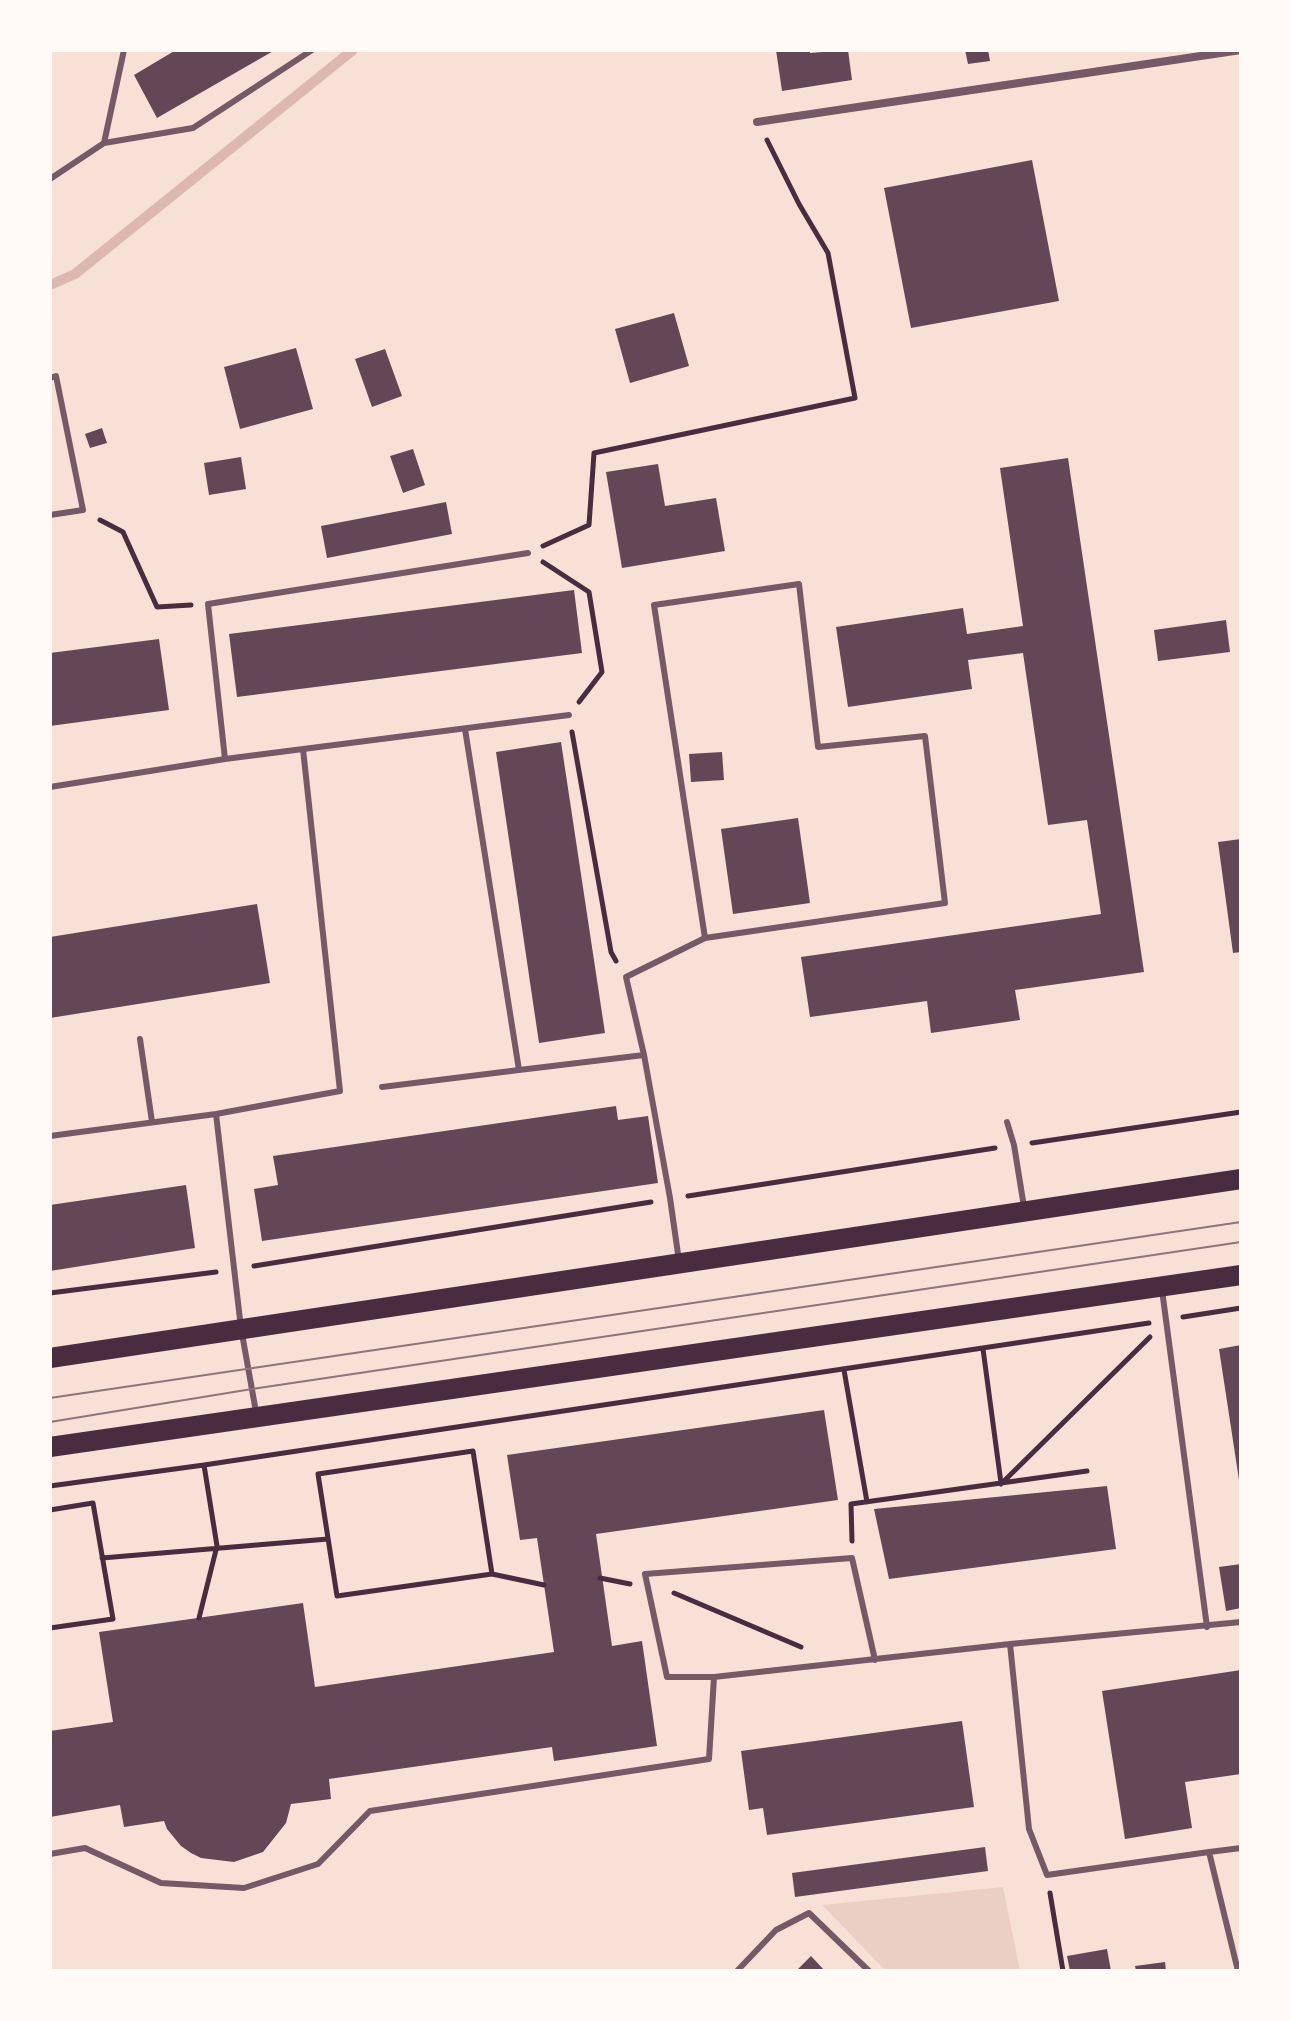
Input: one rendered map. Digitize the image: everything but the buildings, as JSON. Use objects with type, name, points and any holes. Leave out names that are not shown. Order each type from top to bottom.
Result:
[{"type":"main road","points":[[50,1358],[1241,1179]]},
{"type":"main road","points":[[50,1447],[1241,1275]]},
{"type":"street","points":[[757,122],[1241,50]]},
{"type":"lane","points":[[104,143],[124,50]]},
{"type":"lane","points":[[50,179],[104,143],[193,128],[312,50]]},
{"type":"lane","points":[[50,378],[56,376],[83,510],[50,515]]},
{"type":"lane","points":[[225,759],[208,604],[528,553]]},
{"type":"lane","points":[[679,1263],[644,1055],[626,977],[705,938],[945,903],[925,736],[818,747],[799,584],[654,605],[705,938]]},
{"type":"lane","points":[[50,787],[225,759],[569,715]]},
{"type":"lane","points":[[465,729],[519,1070]]},
{"type":"lane","points":[[50,1136],[216,1114],[340,1091],[303,749]]},
{"type":"lane","points":[[140,1039],[152,1122]]},
{"type":"lane","points":[[382,1087],[644,1055]]},
{"type":"lane","points":[[216,1114],[241,1328],[257,1418]]},
{"type":"lane","points":[[1007,1122],[1014,1145],[1024,1211]]},
{"type":"lane","points":[[1162,1287],[1207,1627]]},
{"type":"lane","points":[[875,1660],[852,1558],[645,1574],[667,1677],[714,1677],[1241,1622]]},
{"type":"lane","points":[[1010,1644],[1029,1829],[1047,1875],[1241,1848]]},
{"type":"lane","points":[[50,1854],[85,1848],[161,1883],[244,1888],[318,1864],[370,1811],[709,1759],[714,1677]]},
{"type":"lane","points":[[1209,1852],[1238,1971]]},
{"type":"lane","points":[[737,1971],[776,1930],[809,1913],[869,1971]]},
{"type":"path","points":[[528,553],[589,525],[594,453],[855,398],[828,253],[757,122]]},
{"type":"path","points":[[123,532],[157,607],[208,604]]},
{"type":"path","points":[[595,865],[611,952],[626,977]]},
{"type":"path","points":[[50,1293],[235,1269],[670,1198],[1241,1112]]},
{"type":"path","points":[[50,1486],[844,1370],[1241,1308]]},
{"type":"path","points":[[1001,1484],[1168,1320]]},
{"type":"path","points":[[983,1349],[1001,1484]]},
{"type":"path","points":[[844,1370],[867,1502]]},
{"type":"path","points":[[492,1574],[473,1451],[318,1474],[337,1596],[492,1574],[544,1585]]},
{"type":"path","points":[[199,1618],[217,1546],[204,1465]]},
{"type":"path","points":[[852,1558],[851,1504],[1087,1471]]},
{"type":"path","points":[[50,1510],[93,1503],[113,1619],[50,1628]]},
{"type":"path","points":[[102,1558],[328,1539]]},
{"type":"path","points":[[600,1578],[648,1588],[658,1587],[843,1664]]},
{"type":"path","points":[[1047,1875],[1063,1971]]},
{"type":"shaded area","points":[[1003,1887],[1020,1971],[886,1971],[822,1905]]},
{"type":"waterway","points":[[50,285],[75,274],[353,50]]},
{"type":"tram line","points":[[50,1398],[1241,1222]]},
{"type":"tram line","points":[[50,1422],[252,1389],[1241,1242]]}]
